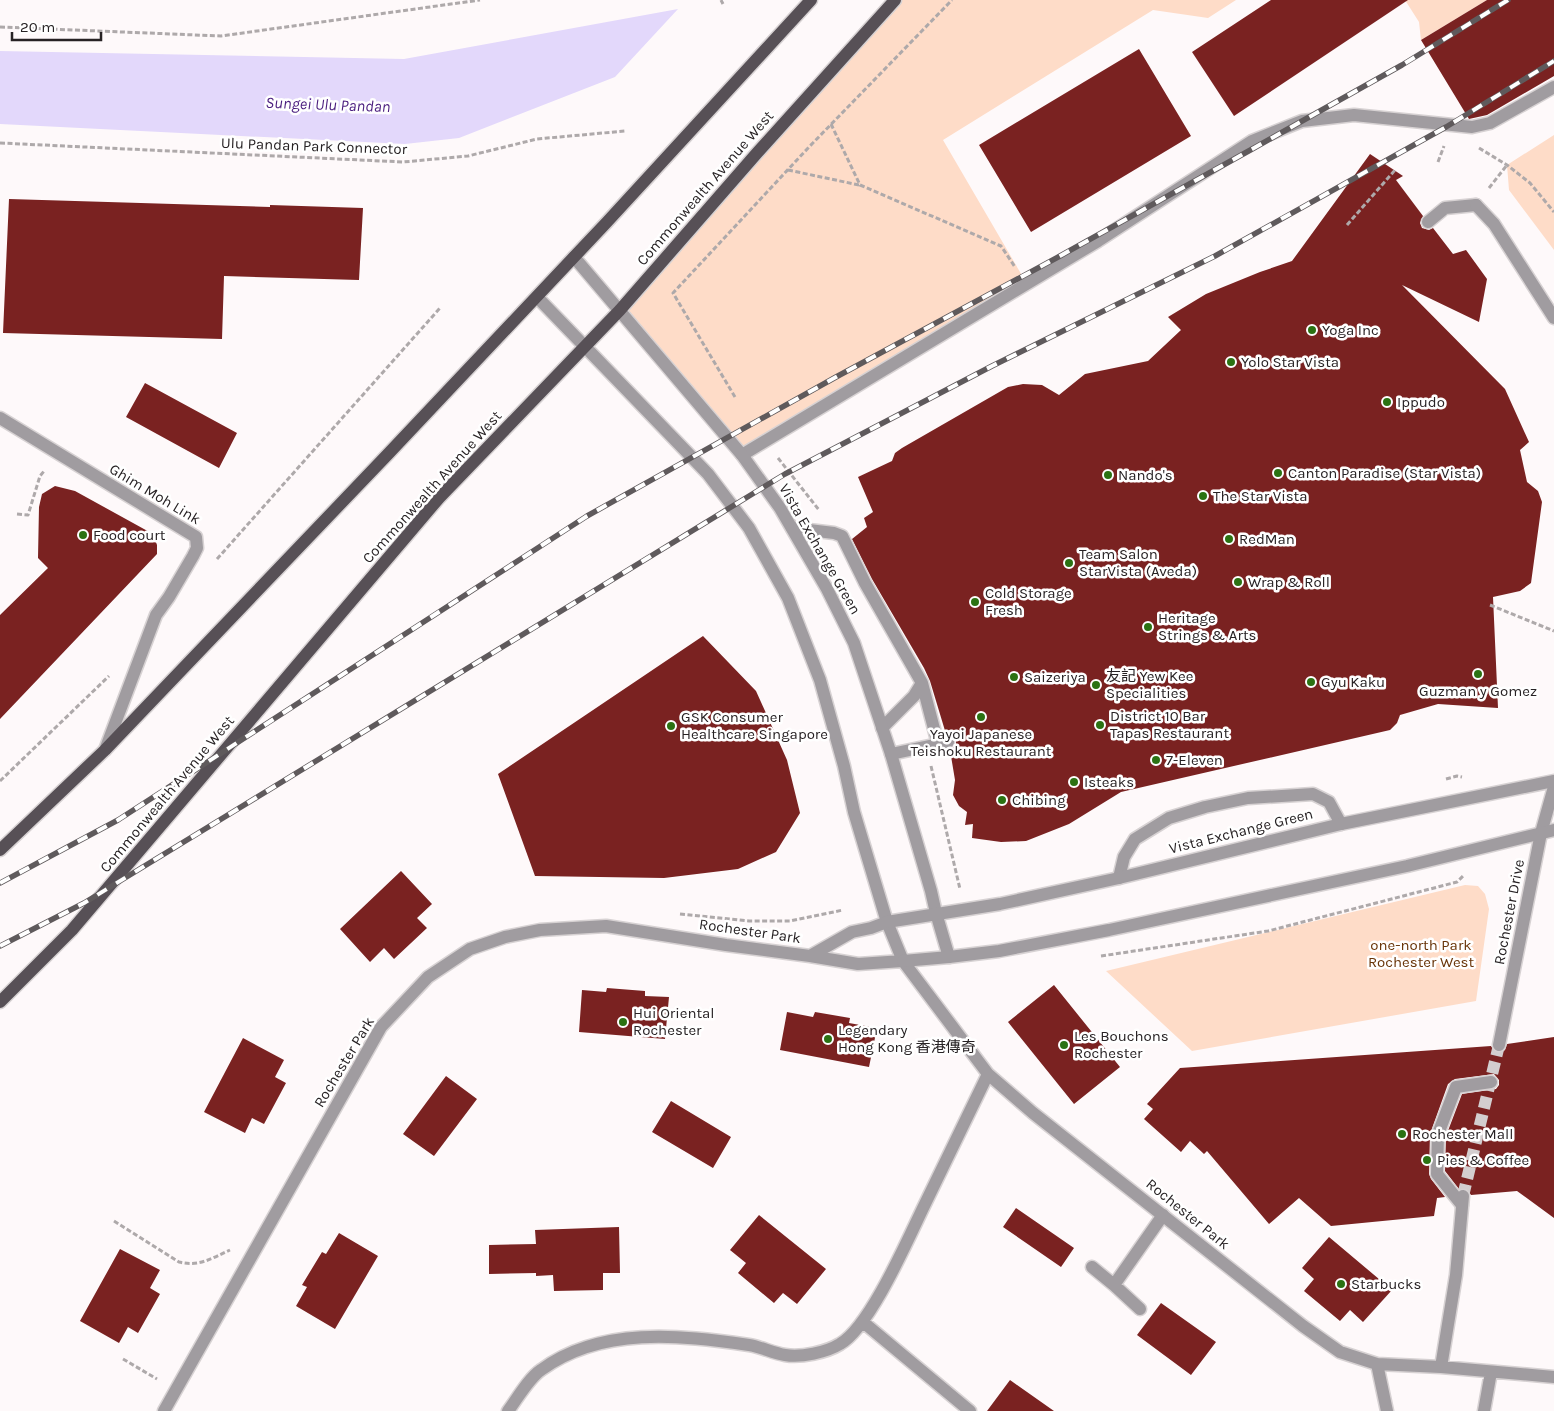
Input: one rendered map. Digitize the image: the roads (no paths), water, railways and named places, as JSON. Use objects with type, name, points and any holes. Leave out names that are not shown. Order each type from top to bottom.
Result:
[{"type":"main road","points":[[0,850],[105,750],[574,258],[811,0]]},
{"type":"main road","name":"Commonwealth Avenue West","points":[[0,1002],[72,930],[439,498],[620,310],[751,160],[895,0]]},
{"type":"street","points":[[742,455],[1098,241],[1252,141],[1302,122],[1354,114],[1472,127],[1490,123],[1554,87]]},
{"type":"street","points":[[1428,222],[1445,208],[1476,205],[1494,224],[1554,318]]},
{"type":"street","name":"Vista Exchange Green","points":[[574,258],[742,455],[780,508],[827,588],[854,643],[891,754],[949,958]]},
{"type":"street","points":[[537,297],[708,474],[749,528],[788,598],[820,680],[844,766],[854,812],[887,922],[903,961],[949,958],[999,951],[1109,930],[1407,866],[1548,831]]},
{"type":"street","name":"Ghim Moh Link","points":[[0,418],[188,531],[196,537],[198,542],[193,556],[156,616],[105,750]]},
{"type":"street","points":[[792,528],[834,533],[842,536],[865,583],[922,683],[943,743],[891,754]]},
{"type":"street","points":[[882,728],[914,696],[922,683]]},
{"type":"street","name":"Vista Exchange Green","points":[[887,922],[1000,904],[1119,878],[1341,824],[1554,781]]},
{"type":"street","name":"Rochester Drive","points":[[1499,1045],[1548,831],[1554,787]]},
{"type":"street","points":[[1119,878],[1126,852],[1135,839],[1169,818],[1205,807],[1248,798],[1313,794],[1329,802],[1341,824]]},
{"type":"street","name":"Rochester Park","points":[[810,956],[852,932],[887,922]]},
{"type":"street","name":"Rochester Park","points":[[164,1411],[381,1027],[428,977],[470,949],[505,937],[540,930],[606,926],[858,964],[903,961],[988,1074],[1033,1113],[1310,1332],[1340,1352],[1378,1364],[1440,1367],[1554,1377]]},
{"type":"street","points":[[508,1411],[539,1371],[572,1351],[600,1342],[630,1338],[688,1337],[751,1345],[787,1356],[817,1353],[841,1344],[863,1322],[896,1264],[988,1074]]},
{"type":"street","points":[[1440,1367],[1456,1275],[1463,1201],[1437,1174],[1438,1134],[1456,1087],[1491,1082]]},
{"type":"street","points":[[1114,1286],[1163,1215]]},
{"type":"street","points":[[1092,1267],[1140,1309]]},
{"type":"street","points":[[863,1322],[970,1411]]},
{"type":"street","points":[[1378,1364],[1387,1411]]},
{"type":"street","points":[[1484,1411],[1491,1372]]},
{"type":"water","name":"Sungei Ulu Pandan","points":[[678,9],[615,77],[459,138],[405,144],[0,124],[0,51],[404,59]]},
{"type":"tunnel","points":[[1463,1196],[1499,1045]]},
{"type":"railway","points":[[0,883],[118,820],[587,516],[1254,148],[1402,65],[1508,0]]},
{"type":"railway","points":[[0,946],[84,903],[785,474],[992,366],[1215,256],[1446,127],[1554,61]]},
{"type":"place","name":"Yoga Inc","points":[[1312,330]]},
{"type":"place","name":"Yolo Star Vista","points":[[1231,362]]},
{"type":"place","name":"Ippudo","points":[[1387,402]]},
{"type":"place","name":"Canton Paradise (Star Vista)","points":[[1278,473]]},
{"type":"place","name":"Nando's","points":[[1108,475]]},
{"type":"place","name":"The Star Vista","points":[[1203,496]]},
{"type":"place","name":"Food court","points":[[83,535]]},
{"type":"place","name":"RedMan","points":[[1229,539]]},
{"type":"place","name":"Team Salon StarVista (Aveda)","points":[[1069,563]]},
{"type":"place","name":"Wrap & Roll","points":[[1238,582]]},
{"type":"place","name":"Cold Storage Fresh","points":[[975,602]]},
{"type":"place","name":"Heritage Strings & Arts","points":[[1148,627]]},
{"type":"place","name":"Guzman y Gomez","points":[[1478,674]]},
{"type":"place","name":"Saizeriya","points":[[1014,677]]},
{"type":"place","name":"Gyu Kaku","points":[[1311,682]]},
{"type":"place","name":"友記 Yew Kee Specialities","points":[[1096,685]]},
{"type":"place","name":"Yayoi Japanese Teishoku Restaurant","points":[[981,717]]},
{"type":"place","name":"District 10 Bar Tapas Restaurant","points":[[1100,725]]},
{"type":"place","name":"GSK Consumer Healthcare Singapore","points":[[671,726]]},
{"type":"place","name":"7-Eleven","points":[[1156,760]]},
{"type":"place","name":"Isteaks","points":[[1074,782]]},
{"type":"place","name":"Chibing","points":[[1002,800]]},
{"type":"place","name":"Hui Oriental Rochester","points":[[623,1022]]},
{"type":"place","name":"Legendary Hong Kong 香港傳奇","points":[[828,1039]]},
{"type":"place","name":"Les Bouchons Rochester","points":[[1064,1045]]},
{"type":"place","name":"Rochester Mall","points":[[1402,1134]]},
{"type":"place","name":"Pies & Coffee","points":[[1427,1160]]},
{"type":"place","name":"Starbucks","points":[[1341,1284]]},
{"type":"park label","name":"one-north Park Rochester West","points":[[1421,954]]}]
